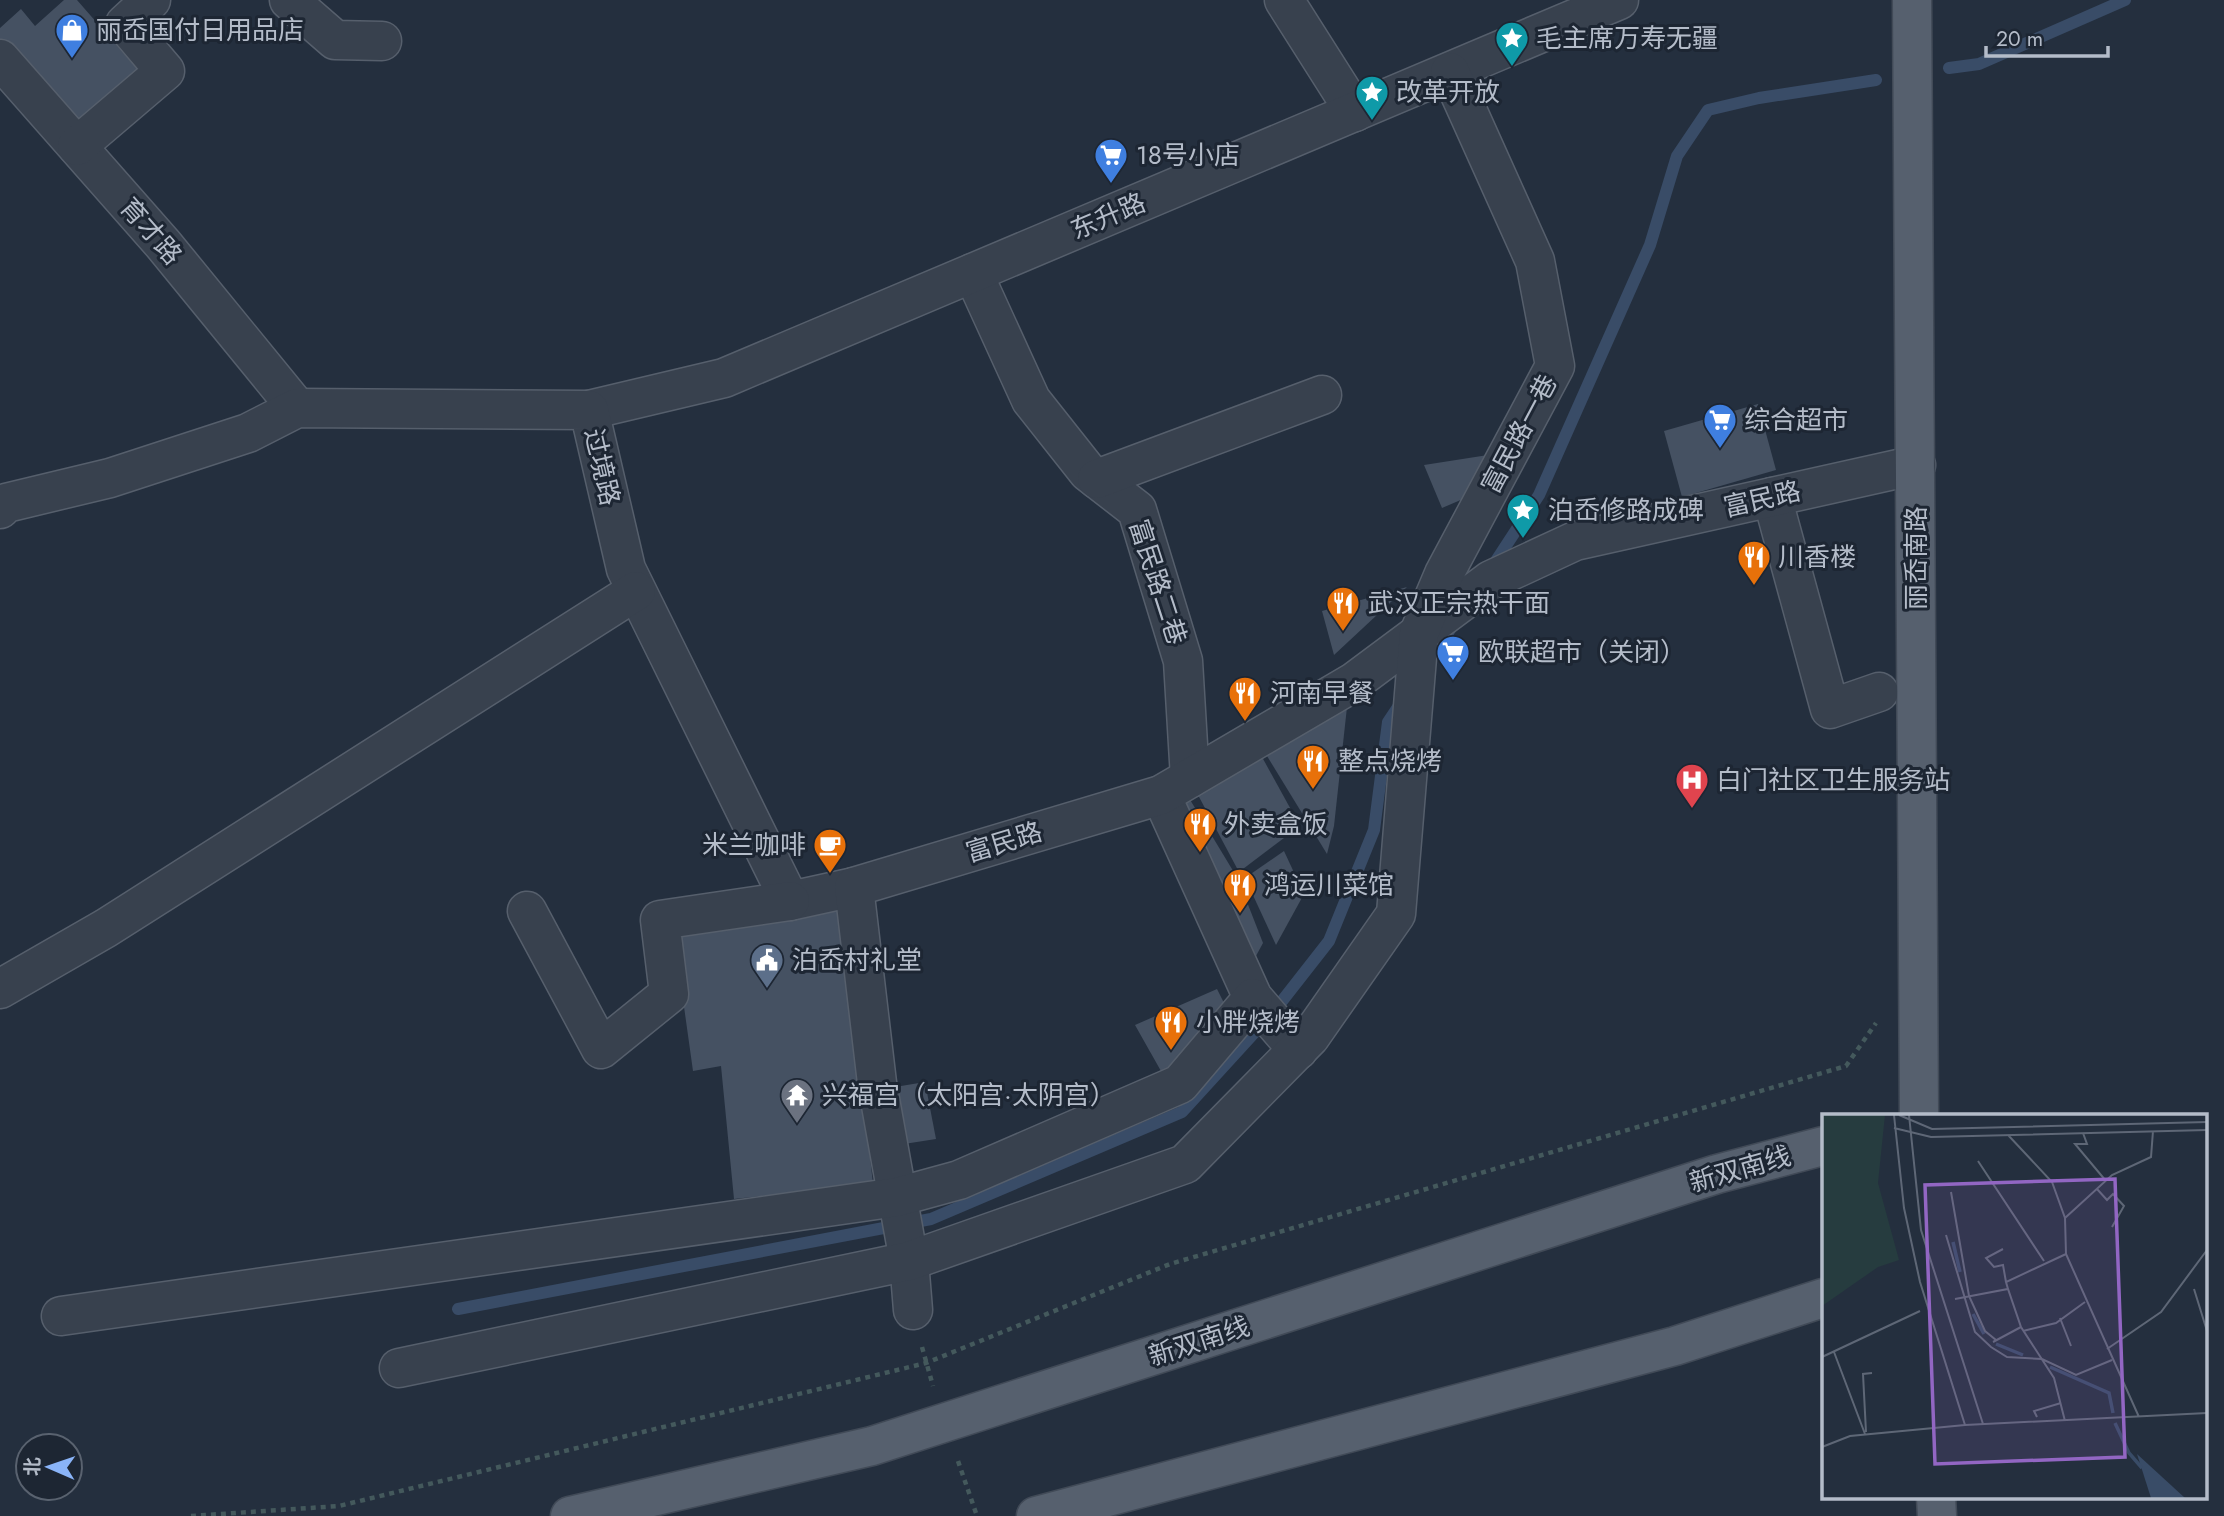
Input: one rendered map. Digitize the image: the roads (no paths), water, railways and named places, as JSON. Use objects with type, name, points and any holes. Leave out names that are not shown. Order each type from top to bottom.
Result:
[{"type":"main road","name":"丽岙南路","points":[[1912,0],[1919,1114]]},
{"type":"main road","name":"新双南线","points":[[570,1516],[667,1505],[872,1446],[1717,1174],[1822,1146]]},
{"type":"main road","points":[[1036,1516],[1675,1346],[1822,1298]]},
{"type":"main road","points":[[1936,1498],[1937,1516]]},
{"type":"street","points":[[78,146],[165,71],[125,24],[151,0]]},
{"type":"street","points":[[289,0],[335,40],[382,41]]},
{"type":"street","points":[[1284,0],[1355,112]]},
{"type":"street","name":"东升路","points":[[589,410],[724,378],[1619,0]]},
{"type":"street","name":"富民路一巷","points":[[1422,632],[1444,574],[1555,366],[1535,261],[1450,72]]},
{"type":"street","name":"育才路","points":[[5,75],[78,146],[163,244],[297,408]]},
{"type":"street","name":"富民路二巷","points":[[973,273],[1031,400],[1088,472],[1137,510],[1183,661],[1175,786]]},
{"type":"street","points":[[1097,479],[1322,395]]},
{"type":"street","name":"过境路","points":[[0,509],[6,503],[110,478],[248,433],[297,408],[589,410],[626,569],[790,901]]},
{"type":"street","name":"富民路","points":[[854,887],[1175,786],[1353,682],[1491,580],[1575,541],[1916,465]]},
{"type":"street","points":[[1772,497],[1830,709],[1879,692]]},
{"type":"street","points":[[0,989],[106,928],[636,591]]},
{"type":"street","points":[[399,1368],[908,1256],[1185,1164],[1293,1044],[1310,1037],[1396,914],[1411,725],[1422,632]]},
{"type":"street","points":[[1175,786],[1252,999],[1293,1044]]},
{"type":"street","points":[[527,911],[601,1049],[669,994],[660,920],[790,901],[854,887],[877,1083],[908,1256],[912,1310]]},
{"type":"street","points":[[61,1317],[897,1197],[959,1180],[1180,1084],[1252,999]]},
{"type":"waterway","points":[[1949,68],[1979,64],[2125,0]]},
{"type":"waterway","points":[[1492,567],[1539,495],[1650,245],[1677,156],[1708,110],[1759,98],[1876,80]]},
{"type":"waterway","points":[[1428,663],[1451,628]]},
{"type":"waterway","points":[[458,1309],[931,1219],[1182,1112],[1275,1010],[1329,941],[1374,830],[1388,722],[1402,701]]},
{"type":"place","name":"丽岙国付日用品店","points":[[72,60]]},
{"type":"place","name":"毛主席万寿无疆","points":[[1512,68]]},
{"type":"place","name":"改革开放","points":[[1372,122]]},
{"type":"place","name":"18号小店","points":[[1111,185]]},
{"type":"place","name":"综合超市","points":[[1720,450]]},
{"type":"place","name":"泊岙修路成碑","points":[[1523,540]]},
{"type":"place","name":"川香楼","points":[[1754,587]]},
{"type":"place","name":"武汉正宗热干面","points":[[1343,633]]},
{"type":"place","name":"欧联超市（关闭）","points":[[1453,682]]},
{"type":"place","name":"河南早餐","points":[[1245,723]]},
{"type":"place","name":"整点烧烤","points":[[1313,791]]},
{"type":"place","name":"白门社区卫生服务站","points":[[1692,810]]},
{"type":"place","name":"外卖盒饭","points":[[1200,854]]},
{"type":"place","name":"米兰咖啡","points":[[830,875]]},
{"type":"place","name":"鸿运川菜馆","points":[[1240,915]]},
{"type":"place","name":"泊岙村礼堂","points":[[767,990]]},
{"type":"place","name":"小胖烧烤","points":[[1171,1052]]},
{"type":"place","name":"兴福宫（太阳宫·太阴宫）","points":[[797,1125]]}]
